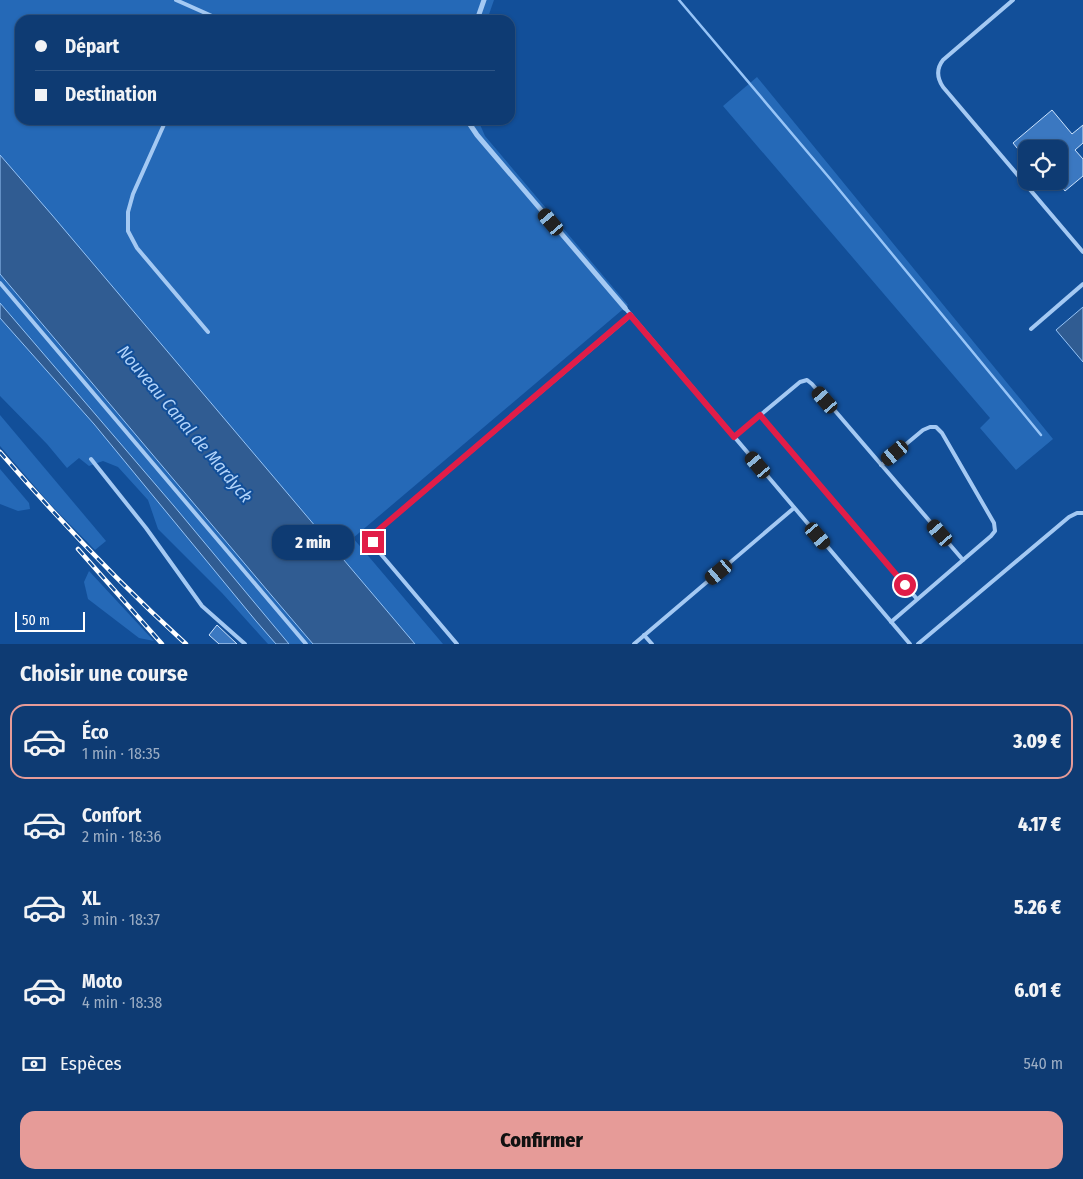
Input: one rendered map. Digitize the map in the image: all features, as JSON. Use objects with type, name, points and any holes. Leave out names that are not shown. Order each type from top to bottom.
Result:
[{"type":"street","points":[[479,15],[484,0]]},
{"type":"street","points":[[470,125],[624,308]]},
{"type":"lane","points":[[176,0],[206,15]]},
{"type":"lane","points":[[1013,0],[943,60],[938,71],[939,79],[943,87],[1083,252]]},
{"type":"lane","points":[[164,125],[134,194],[128,212],[127,226],[130,237],[137,248],[208,332]]},
{"type":"lane","points":[[0,283],[306,644]]},
{"type":"lane","points":[[1031,329],[1083,284]]},
{"type":"lane","points":[[624,308],[910,644]]},
{"type":"lane","points":[[457,644],[374,546],[373,535],[630,315]]},
{"type":"lane","points":[[734,437],[800,382],[807,380],[963,560]]},
{"type":"lane","points":[[760,415],[917,599]]},
{"type":"lane","points":[[881,465],[923,430],[936,427],[942,433],[994,523],[995,531],[891,622]]},
{"type":"lane","points":[[91,459],[146,528],[202,606],[244,644]]},
{"type":"lane","points":[[634,644],[794,508]]},
{"type":"lane","points":[[918,644],[1069,517],[1077,513],[1083,513]]},
{"type":"lane","points":[[644,635],[652,644]]},
{"type":"shaded area","points":[[0,0],[494,0],[489,15],[15,15],[15,125],[480,125],[485,136],[628,305],[353,538],[443,644],[415,644],[0,155]]},
{"type":"shaded area","points":[[757,77],[1053,439],[1016,470],[980,428],[990,418],[723,106]]},
{"type":"shaded area","points":[[0,274],[313,644],[289,644],[0,303]]},
{"type":"shaded area","points":[[0,318],[94,424],[276,644],[268,644],[222,593],[158,529],[148,500],[118,467],[103,461],[89,466],[79,458],[67,468],[47,444],[0,396]]},
{"type":"shaded area","points":[[0,415],[106,541],[95,550],[49,503],[0,446]]},
{"type":"shaded area","points":[[0,469],[29,503],[30,509],[18,511],[0,504]]},
{"type":"shaded area","points":[[89,571],[154,641],[139,638],[88,599],[84,582]]},
{"type":"water","name":"Nouveau Canal de Mardyck","points":[[0,155],[415,644],[313,644],[272,596],[0,274]]},
{"type":"water","points":[[0,303],[289,644],[276,644],[256,621],[94,424],[0,318]]},
{"type":"water","points":[[1083,307],[1083,362],[1056,330]]},
{"type":"building","points":[[1052,110],[1072,134],[1083,125],[1083,143],[1075,150],[1083,159],[1083,176],[1068,188],[1068,140],[1018,140],[1018,149],[1013,143]]},
{"type":"building","points":[[217,625],[237,644],[219,644],[209,635]]},
{"type":"waterway","points":[[679,0],[832,181],[1041,435]]},
{"type":"railway","points":[[0,452],[90,551],[186,644]]},
{"type":"railway","points":[[78,549],[162,644]]},
{"type":"route","points":[[373,542],[372,539],[375,533],[630,315],[734,437],[760,415],[905,585]]}]
